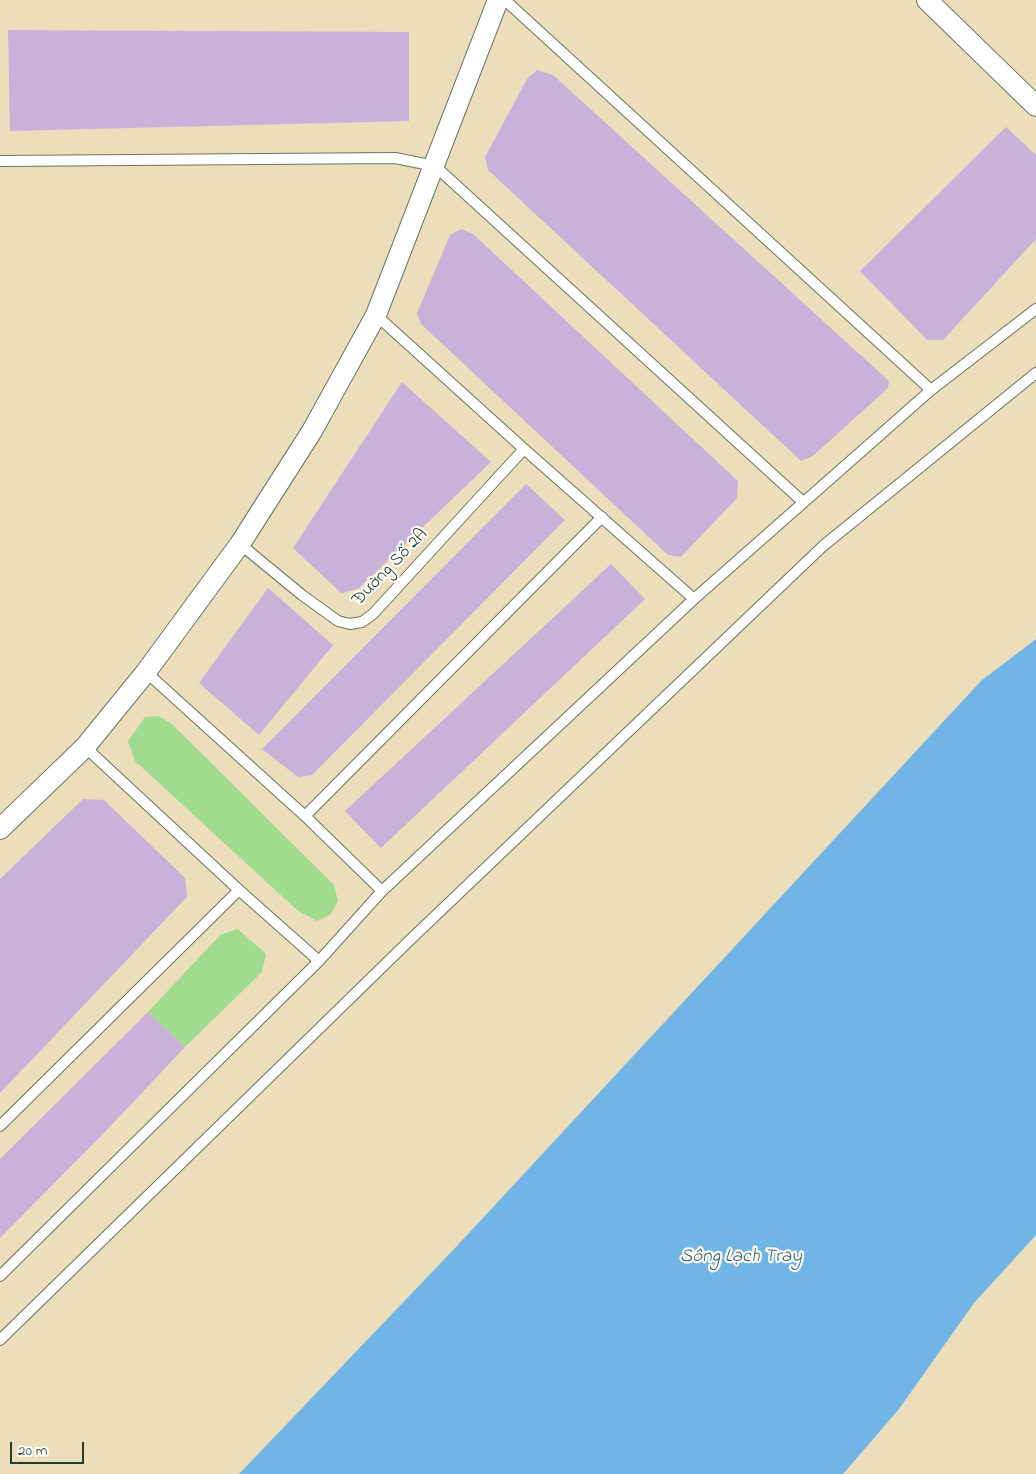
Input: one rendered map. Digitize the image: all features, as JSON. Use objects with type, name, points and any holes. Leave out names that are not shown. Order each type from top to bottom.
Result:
[{"type":"street","points":[[0,829],[85,747],[146,672],[240,544],[312,431],[376,315],[498,0]]},
{"type":"street","points":[[927,0],[1036,106]]},
{"type":"lane","points":[[505,0],[931,390]]},
{"type":"lane","points":[[0,161],[395,158],[435,166],[803,502]]},
{"type":"lane","points":[[0,1276],[319,961],[382,891],[694,599],[931,390],[1036,308]]},
{"type":"lane","points":[[376,315],[524,450],[694,599]]},
{"type":"lane","points":[[0,1340],[410,940],[823,546],[1036,373]]},
{"type":"lane","name":"Đường Số 2A","points":[[240,544],[302,595],[338,621],[350,624],[362,622],[373,614],[524,450]]},
{"type":"lane","points":[[305,816],[602,517]]},
{"type":"lane","points":[[146,672],[305,816],[382,891]]},
{"type":"lane","points":[[85,747],[238,890],[319,961]]},
{"type":"lane","points":[[0,1126],[238,890]]},
{"type":"green space","points":[[159,716],[173,725],[334,885],[338,901],[331,914],[317,921],[298,911],[135,761],[128,741],[145,717]]},
{"type":"green space","points":[[238,929],[266,954],[262,972],[185,1047],[148,1012],[220,935]]},
{"type":"water","name":"Sông Lạch Tray","points":[[1036,639],[1036,1235],[974,1303],[899,1409],[843,1474],[239,1474],[456,1247],[981,681]]},
{"type":"building","points":[[8,30],[409,32],[409,121],[10,131]]},
{"type":"building","points":[[537,70],[553,75],[889,381],[888,388],[813,456],[801,461],[488,170],[485,157],[527,79]]},
{"type":"building","points":[[1006,127],[1036,155],[1036,239],[943,340],[927,340],[860,271]]},
{"type":"building","points":[[461,229],[473,234],[738,481],[737,498],[681,557],[668,555],[421,324],[417,313],[450,235]]},
{"type":"building","points":[[402,382],[491,462],[358,589],[341,593],[293,548]]},
{"type":"building","points":[[526,484],[565,520],[312,775],[298,777],[262,749]]},
{"type":"building","points":[[611,564],[645,599],[381,848],[345,811]]},
{"type":"building","points":[[268,588],[333,645],[259,735],[199,683]]},
{"type":"building","points":[[83,799],[104,800],[185,878],[187,897],[0,1093],[0,879]]},
{"type":"building","points":[[148,1012],[185,1047],[104,1133],[0,1238],[0,1159]]}]
